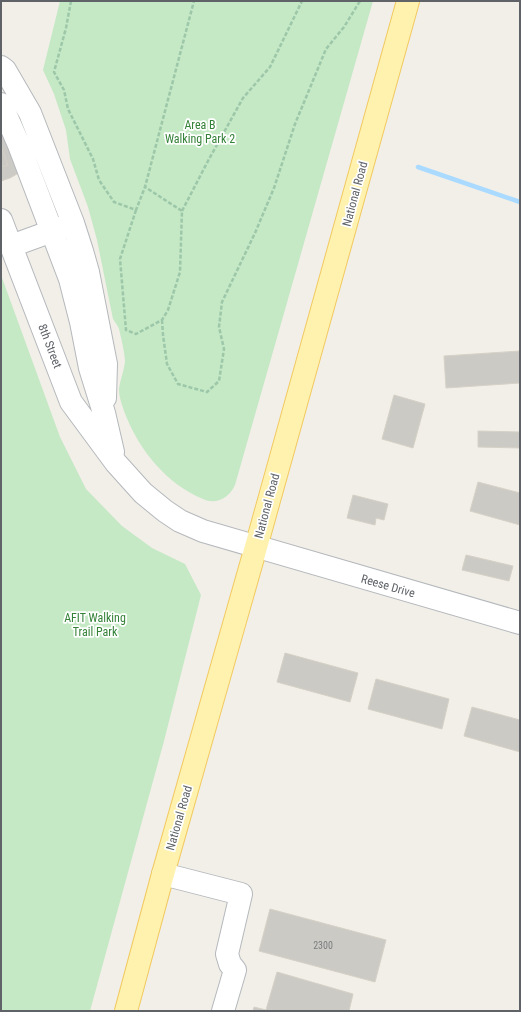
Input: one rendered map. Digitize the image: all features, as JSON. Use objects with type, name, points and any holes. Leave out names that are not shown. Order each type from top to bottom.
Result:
[{"type":"main road","name":"National Road","points":[[126,1011],[163,874],[408,1]]},
{"type":"street","points":[[1,67],[5,70],[30,113],[58,229],[62,284],[81,367],[104,413]]},
{"type":"street","points":[[1,80],[20,119],[58,229]]},
{"type":"street","points":[[1,104],[58,229]]},
{"type":"street","points":[[1,129],[58,229],[88,272],[106,364],[104,413]]},
{"type":"street","name":"8th Street","points":[[1,220],[71,402],[116,463],[143,493],[180,521],[203,531],[256,547]]},
{"type":"street","points":[[11,246],[58,229]]},
{"type":"street","name":"8th Street","points":[[104,413],[116,463]]},
{"type":"street","name":"Reese Drive","points":[[256,547],[520,623]]},
{"type":"street","points":[[163,874],[241,894],[227,954],[230,964],[235,970],[223,1011]]},
{"type":"path","points":[[71,1],[66,28],[54,72],[64,90],[68,109],[92,159],[99,180],[114,202],[136,210]]},
{"type":"path","points":[[194,1],[145,187],[120,259],[126,330],[136,334],[162,320],[168,310],[180,272],[182,210],[243,98],[270,67],[302,1]]},
{"type":"path","points":[[162,320],[167,364],[178,384],[207,392],[219,381],[224,349],[220,327],[222,302],[255,233],[274,188],[295,124],[326,49],[344,26],[360,1]]},
{"type":"path","points":[[145,187],[182,210]]},
{"type":"green space","name":"Area B Walking Park 2","points":[[60,1],[373,1],[235,485],[226,497],[217,501],[208,501],[190,493],[178,485],[156,465],[139,442],[121,403],[119,389],[125,362],[121,336],[119,328],[113,319],[97,240],[88,207],[70,159],[66,130],[54,94],[43,70]]},
{"type":"green space","name":"AFIT Walking Trail Park","points":[[1,275],[60,437],[86,489],[122,526],[152,548],[185,564],[201,595],[164,741],[90,1011],[1,1011]]},
{"type":"building","points":[[41,122],[53,153],[10,178],[1,181],[1,131]]},
{"type":"building","points":[[1,147],[8,165],[1,167]]},
{"type":"building","points":[[520,351],[520,383],[446,388],[444,356]]},
{"type":"building","points":[[394,395],[425,404],[413,448],[382,439]]},
{"type":"building","points":[[478,431],[520,432],[520,448],[478,447]]},
{"type":"building","points":[[478,482],[520,493],[520,525],[470,511]]},
{"type":"building","points":[[353,495],[388,504],[384,520],[376,518],[375,525],[347,518]]},
{"type":"building","points":[[466,555],[513,566],[509,581],[462,570]]},
{"type":"building","points":[[285,653],[358,673],[350,702],[277,682]]},
{"type":"building","points":[[376,679],[449,699],[442,729],[368,709]]},
{"type":"building","points":[[472,707],[520,720],[520,752],[464,736]]},
{"type":"building","points":[[270,909],[386,940],[375,982],[259,951]]},
{"type":"building","points":[[277,972],[353,994],[349,1011],[253,1011],[254,1007],[266,1010]]},
{"type":"waterway","points":[[418,167],[520,202]]}]
